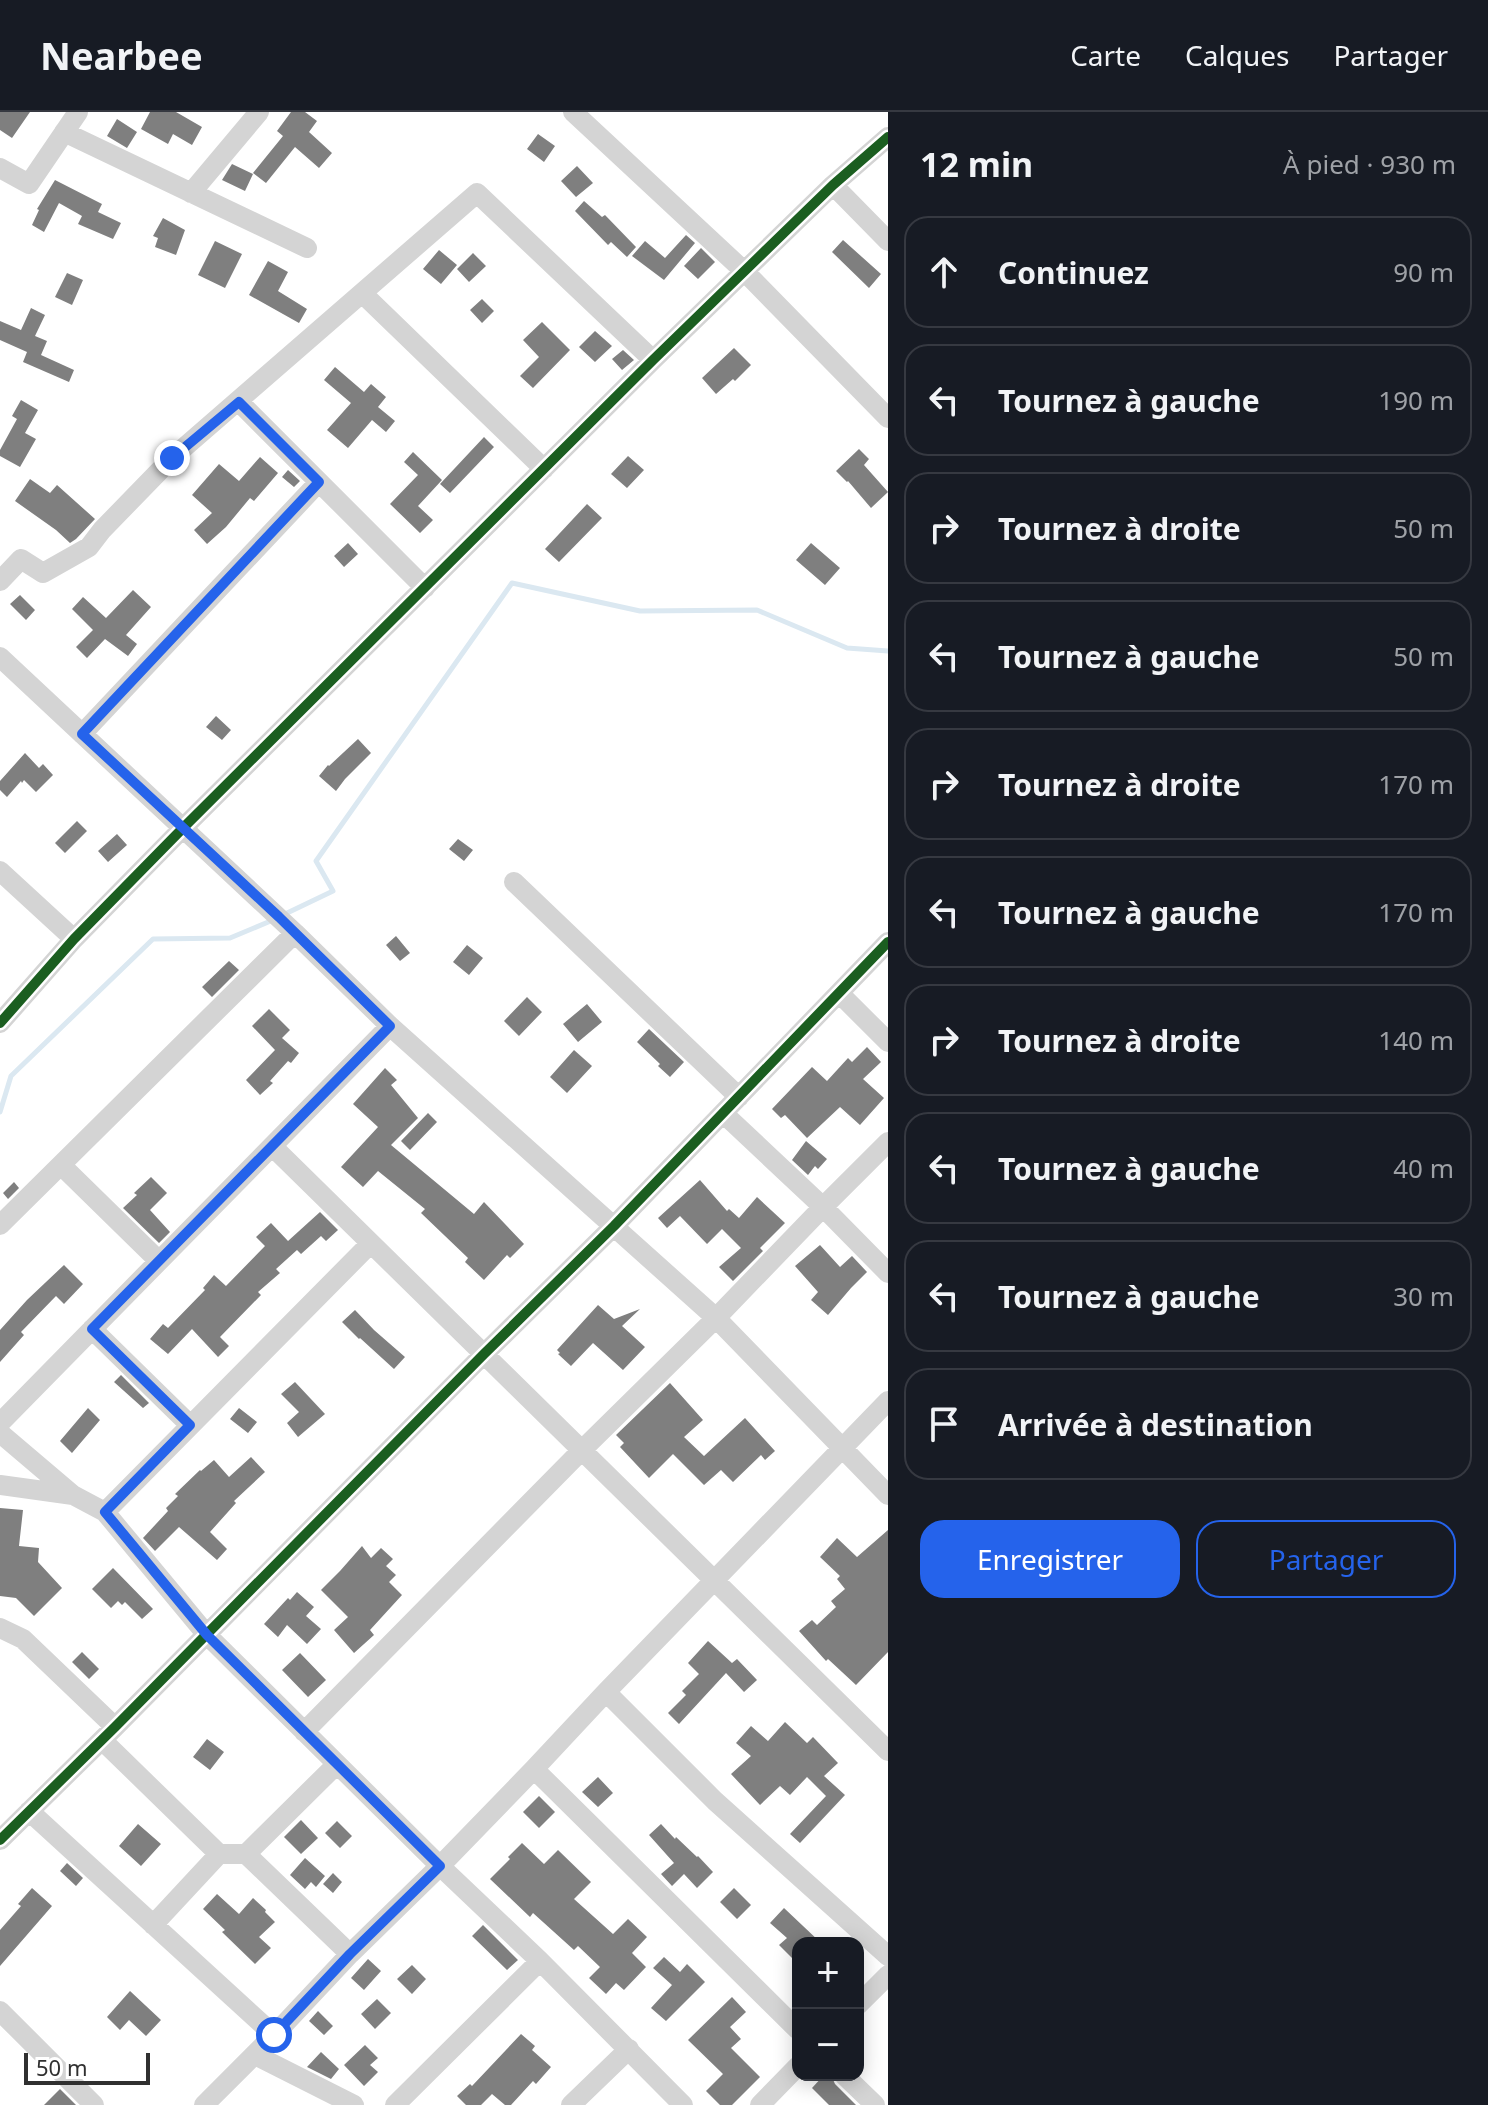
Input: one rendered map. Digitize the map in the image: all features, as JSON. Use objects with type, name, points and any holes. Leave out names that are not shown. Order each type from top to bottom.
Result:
[{"type":"street","points":[[0,168],[29,184],[78,112]]},
{"type":"street","points":[[191,193],[259,112]]},
{"type":"street","points":[[573,112],[745,272],[888,418]]},
{"type":"street","points":[[64,132],[307,248]]},
{"type":"street","points":[[0,1023],[74,939],[183,828],[653,360],[833,185],[888,137]]},
{"type":"street","points":[[833,185],[888,241]]},
{"type":"street","points":[[0,581],[21,559],[43,573],[89,547],[172,458],[477,193],[653,360]]},
{"type":"street","points":[[362,293],[544,469]]},
{"type":"street","points":[[239,402],[425,588]]},
{"type":"street","points":[[82,734],[319,482]]},
{"type":"street","points":[[0,657],[390,1026],[716,1318],[888,1495]]},
{"type":"street","points":[[0,871],[74,939]]},
{"type":"street","points":[[514,882],[739,1097]]},
{"type":"street","points":[[0,1225],[295,933]]},
{"type":"street","points":[[0,1840],[614,1226],[888,942]]},
{"type":"street","points":[[839,993],[888,1042]]},
{"type":"street","points":[[0,1423],[390,1026]]},
{"type":"street","points":[[724,1114],[888,1273]]},
{"type":"street","points":[[304,1732],[888,1142]]},
{"type":"street","points":[[272,1146],[888,1751]]},
{"type":"street","points":[[61,1165],[159,1261]]},
{"type":"street","points":[[105,1512],[370,1244]]},
{"type":"street","points":[[92,1329],[190,1425]]},
{"type":"street","points":[[204,2105],[440,1866],[888,1401]]},
{"type":"street","points":[[0,1433],[73,1495],[105,1512],[207,1635],[683,2105]]},
{"type":"street","points":[[0,1485],[73,1495]]},
{"type":"street","points":[[0,1628],[23,1639],[219,1854]]},
{"type":"street","points":[[606,1692],[715,1801],[888,1956]]},
{"type":"street","points":[[246,1854],[337,1764]]},
{"type":"street","points":[[534,1769],[792,2024]]},
{"type":"street","points":[[29,1811],[274,2035]]},
{"type":"street","points":[[153,1925],[219,1854],[246,1854],[350,1954]]},
{"type":"street","points":[[395,2105],[540,1961]]},
{"type":"street","points":[[864,1999],[888,1975]]},
{"type":"street","points":[[0,2011],[94,2105]]},
{"type":"street","points":[[571,2105],[629,2049]]},
{"type":"street","points":[[255,2055],[354,2105]]},
{"type":"street","points":[[760,2105],[792,2072]]},
{"type":"street","points":[[850,2081],[875,2105]]},
{"type":"building","points":[[0,112],[30,112],[12,138],[0,130]]},
{"type":"building","points":[[150,112],[176,112],[202,127],[192,145],[173,134],[168,144],[141,129]]},
{"type":"building","points":[[291,112],[305,112],[317,121],[309,132],[332,153],[319,168],[295,147],[266,183],[253,173],[283,136],[277,131]]},
{"type":"building","points":[[117,119],[137,132],[127,148],[107,136]]},
{"type":"building","points":[[538,134],[555,146],[544,162],[527,149]]},
{"type":"building","points":[[232,164],[253,174],[245,191],[222,180]]},
{"type":"building","points":[[577,166],[593,183],[576,197],[561,181]]},
{"type":"building","points":[[55,180],[102,204],[98,212],[121,223],[113,239],[78,224],[82,216],[59,203],[44,232],[32,225],[37,209]]},
{"type":"building","points":[[584,201],[602,217],[605,215],[636,247],[627,257],[611,242],[608,245],[575,211]]},
{"type":"building","points":[[163,218],[185,230],[176,255],[155,247],[158,238],[153,236]]},
{"type":"building","points":[[686,235],[695,243],[664,280],[632,256],[645,241],[665,258]]},
{"type":"building","points":[[843,240],[881,274],[869,288],[832,252]]},
{"type":"building","points":[[215,241],[242,254],[225,288],[198,275]]},
{"type":"building","points":[[701,248],[715,262],[698,279],[684,266]]},
{"type":"building","points":[[439,250],[457,265],[441,284],[423,269]]},
{"type":"building","points":[[473,253],[486,266],[469,282],[457,269]]},
{"type":"building","points":[[268,261],[288,272],[278,291],[307,309],[299,323],[249,295]]},
{"type":"building","points":[[67,273],[83,280],[72,305],[55,297]]},
{"type":"building","points":[[482,299],[494,311],[482,323],[470,310]]},
{"type":"building","points":[[31,308],[45,315],[35,336],[47,341],[41,355],[74,370],[69,382],[23,362],[27,352],[0,340],[0,321],[21,330]]},
{"type":"building","points":[[542,322],[570,350],[533,388],[520,376],[539,357],[523,340]]},
{"type":"building","points":[[595,331],[612,346],[595,362],[579,347]]},
{"type":"building","points":[[734,348],[751,365],[716,394],[702,378]]},
{"type":"building","points":[[623,350],[634,360],[622,370],[612,359]]},
{"type":"building","points":[[335,367],[364,392],[371,384],[386,397],[378,407],[395,421],[386,432],[372,420],[348,448],[327,430],[351,403],[324,380]]},
{"type":"building","points":[[21,400],[38,410],[25,433],[36,439],[20,467],[0,456],[0,450],[17,419],[12,416]]},
{"type":"building","points":[[484,437],[494,447],[450,493],[440,484]]},
{"type":"building","points":[[859,449],[869,459],[864,465],[888,492],[871,508],[836,471]]},
{"type":"building","points":[[413,452],[442,480],[418,506],[433,520],[420,533],[390,504],[418,475],[404,462]]},
{"type":"building","points":[[628,456],[644,470],[627,488],[611,474]]},
{"type":"building","points":[[260,457],[278,473],[254,501],[250,498],[207,544],[194,530],[212,513],[192,495],[219,464],[239,481]]},
{"type":"building","points":[[288,470],[300,481],[294,487],[282,477]]},
{"type":"building","points":[[30,479],[50,493],[57,485],[95,519],[70,543],[15,501]]},
{"type":"building","points":[[587,504],[602,518],[559,562],[545,549]]},
{"type":"building","points":[[348,543],[358,554],[344,567],[334,556]]},
{"type":"building","points":[[811,543],[840,568],[825,585],[796,560]]},
{"type":"building","points":[[133,590],[151,607],[126,635],[137,644],[128,656],[105,639],[87,658],[76,647],[93,630],[72,609],[83,597],[106,618]]},
{"type":"building","points":[[20,595],[35,610],[26,620],[10,604]]},
{"type":"building","points":[[216,716],[231,730],[222,740],[206,727]]},
{"type":"building","points":[[358,739],[371,753],[336,791],[319,776]]},
{"type":"building","points":[[25,753],[39,768],[43,764],[53,775],[36,792],[24,780],[21,781],[7,797],[0,790],[0,781]]},
{"type":"building","points":[[77,821],[87,831],[65,853],[55,843]]},
{"type":"building","points":[[117,834],[127,845],[108,862],[98,851]]},
{"type":"building","points":[[458,839],[473,850],[464,861],[449,849]]},
{"type":"building","points":[[396,936],[410,953],[400,961],[386,945]]},
{"type":"building","points":[[467,945],[483,958],[469,975],[453,962]]},
{"type":"building","points":[[229,961],[239,970],[212,997],[202,987]]},
{"type":"building","points":[[527,997],[542,1012],[519,1036],[504,1021]]},
{"type":"building","points":[[587,1004],[602,1022],[578,1042],[563,1024]]},
{"type":"building","points":[[269,1009],[290,1030],[282,1038],[299,1053],[291,1063],[288,1061],[270,1081],[273,1083],[260,1095],[246,1080],[275,1050],[252,1026]]},
{"type":"building","points":[[649,1029],[684,1062],[670,1077],[637,1042]]},
{"type":"building","points":[[867,1047],[881,1062],[863,1079],[884,1098],[860,1125],[840,1107],[807,1138],[785,1115],[781,1118],[772,1109],[812,1067],[827,1081],[848,1058],[852,1062]]},
{"type":"building","points":[[574,1050],[592,1066],[567,1093],[550,1077]]},
{"type":"building","points":[[385,1068],[397,1080],[391,1085],[418,1118],[391,1145],[474,1214],[484,1202],[524,1244],[510,1258],[507,1255],[484,1280],[465,1262],[468,1258],[421,1213],[425,1209],[378,1171],[363,1187],[341,1167],[378,1127],[353,1104]]},
{"type":"building","points":[[428,1113],[437,1122],[410,1150],[401,1141]]},
{"type":"building","points":[[806,1141],[827,1159],[808,1175],[792,1160]]},
{"type":"building","points":[[151,1177],[167,1193],[150,1210],[170,1232],[159,1243],[123,1208]]},
{"type":"building","points":[[700,1180],[727,1211],[729,1209],[739,1218],[757,1197],[785,1223],[733,1281],[719,1267],[741,1248],[722,1229],[707,1244],[680,1216],[667,1228],[658,1218]]},
{"type":"building","points":[[14,1182],[19,1188],[8,1199],[3,1193]]},
{"type":"building","points":[[320,1212],[338,1230],[326,1241],[321,1236],[301,1254],[297,1250],[276,1269],[280,1273],[258,1292],[261,1295],[220,1337],[229,1346],[218,1357],[192,1329],[168,1354],[150,1339],[163,1324],[168,1328],[205,1290],[203,1288],[214,1275],[226,1286],[265,1246],[256,1237],[271,1223],[288,1241]]},
{"type":"building","points":[[820,1245],[840,1267],[852,1256],[867,1272],[828,1315],[811,1300],[818,1292],[795,1266]]},
{"type":"building","points":[[64,1265],[83,1284],[64,1304],[56,1296],[21,1332],[24,1335],[0,1362],[0,1330]]},
{"type":"building","points":[[598,1305],[614,1319],[640,1309],[622,1326],[645,1347],[623,1370],[593,1343],[571,1366],[558,1354],[557,1350]]},
{"type":"building","points":[[355,1310],[405,1357],[394,1369],[342,1322]]},
{"type":"building","points":[[121,1375],[149,1403],[143,1408],[114,1382]]},
{"type":"building","points":[[295,1382],[325,1414],[298,1437],[287,1423],[299,1412],[281,1394]]},
{"type":"building","points":[[670,1383],[703,1420],[684,1437],[704,1456],[745,1418],[775,1451],[765,1460],[761,1455],[733,1482],[721,1470],[704,1485],[673,1454],[649,1478],[620,1447],[624,1443],[616,1435]]},
{"type":"building","points":[[88,1408],[100,1420],[72,1453],[60,1441]]},
{"type":"building","points":[[239,1408],[257,1422],[248,1433],[230,1419]]},
{"type":"building","points":[[251,1457],[265,1472],[234,1501],[236,1503],[210,1532],[227,1549],[217,1560],[179,1527],[155,1551],[143,1538],[168,1511],[166,1508],[178,1496],[175,1494],[200,1470],[214,1460],[229,1477]]},
{"type":"building","points":[[0,1508],[23,1510],[19,1546],[39,1548],[38,1562],[62,1588],[34,1616],[16,1598],[0,1596]]},
{"type":"building","points":[[888,1530],[888,1652],[856,1685],[828,1659],[826,1661],[799,1631],[812,1620],[817,1625],[836,1607],[831,1601],[845,1589],[837,1579],[840,1576],[820,1557],[837,1538],[857,1557]]},
{"type":"building","points":[[362,1546],[371,1558],[381,1548],[393,1559],[386,1566],[396,1575],[389,1582],[402,1595],[370,1630],[374,1635],[354,1653],[334,1630],[348,1617],[321,1590]]},
{"type":"building","points":[[113,1568],[153,1609],[142,1619],[125,1602],[122,1605],[118,1601],[111,1608],[92,1589]]},
{"type":"building","points":[[297,1592],[314,1607],[306,1616],[321,1629],[307,1644],[287,1625],[278,1637],[264,1624]]},
{"type":"building","points":[[708,1641],[732,1663],[737,1659],[757,1680],[744,1692],[726,1673],[679,1724],[668,1713],[686,1695],[682,1691],[699,1674],[688,1663]]},
{"type":"building","points":[[82,1652],[99,1669],[89,1679],[72,1662]]},
{"type":"building","points":[[300,1653],[326,1680],[308,1697],[282,1670]]},
{"type":"building","points":[[785,1722],[807,1743],[813,1737],[838,1763],[824,1776],[845,1795],[800,1843],[790,1834],[826,1796],[807,1777],[790,1795],[780,1786],[760,1805],[731,1774],[751,1756],[736,1743],[751,1726],[768,1741]]},
{"type":"building","points":[[207,1739],[224,1752],[210,1770],[193,1757]]},
{"type":"building","points":[[598,1777],[613,1793],[598,1807],[582,1792]]},
{"type":"building","points":[[539,1796],[555,1812],[539,1828],[523,1812]]},
{"type":"building","points":[[301,1820],[318,1838],[301,1854],[284,1837]]},
{"type":"building","points":[[337,1821],[352,1836],[340,1848],[325,1833]]},
{"type":"building","points":[[138,1824],[161,1844],[141,1866],[119,1846]]},
{"type":"building","points":[[661,1824],[713,1872],[697,1888],[684,1874],[672,1886],[661,1874],[674,1863],[649,1835]]},
{"type":"building","points":[[522,1843],[544,1864],[558,1850],[591,1882],[574,1899],[613,1934],[628,1919],[647,1937],[632,1953],[646,1967],[624,1990],[616,1983],[606,1994],[589,1978],[600,1967],[578,1946],[574,1950],[533,1913],[530,1917],[490,1879]]},
{"type":"building","points":[[305,1858],[325,1876],[316,1887],[311,1882],[305,1889],[290,1875]]},
{"type":"building","points":[[67,1863],[83,1878],[76,1886],[60,1871]]},
{"type":"building","points":[[333,1873],[342,1882],[333,1893],[323,1884]]},
{"type":"building","points":[[32,1888],[52,1906],[0,1966],[0,1930]]},
{"type":"building","points":[[734,1888],[751,1905],[737,1919],[720,1902]]},
{"type":"building","points":[[217,1894],[239,1914],[253,1898],[275,1922],[259,1937],[271,1948],[255,1964],[203,1909]]},
{"type":"building","points":[[784,1908],[815,1937],[792,1937],[792,1958],[779,1945],[787,1938],[770,1923]]},
{"type":"building","points":[[483,1925],[518,1960],[507,1970],[472,1936]]},
{"type":"building","points":[[664,1957],[680,1972],[687,1964],[705,1982],[666,2021],[651,2008],[672,1985],[653,1968]]},
{"type":"building","points":[[368,1959],[381,1971],[364,1990],[351,1978]]},
{"type":"building","points":[[412,1965],[426,1979],[412,1994],[397,1979]]},
{"type":"building","points":[[130,1991],[161,2020],[146,2036],[129,2020],[120,2030],[107,2017]]},
{"type":"building","points":[[732,1997],[746,2012],[730,2027],[741,2039],[731,2048],[760,2077],[732,2105],[720,2105],[706,2091],[723,2074],[688,2040]]},
{"type":"building","points":[[377,1999],[391,2013],[375,2029],[361,2014]]},
{"type":"building","points":[[318,2011],[333,2026],[324,2035],[309,2021]]},
{"type":"building","points":[[521,2034],[535,2046],[532,2050],[551,2067],[511,2105],[505,2105],[492,2094],[481,2105],[466,2105],[457,2096],[470,2084],[472,2086]]},
{"type":"building","points":[[365,2045],[378,2058],[370,2065],[378,2072],[364,2086],[344,2065]]},
{"type":"building","points":[[321,2052],[339,2069],[331,2079],[307,2067]]},
{"type":"building","points":[[818,2081],[834,2081],[856,2105],[829,2105],[812,2088]]},
{"type":"building","points":[[60,2089],[76,2105],[44,2105]]},
{"type":"waterway","points":[[285,914],[333,891],[316,861],[512,583],[640,611],[757,610],[847,648],[888,651]]},
{"type":"waterway","points":[[0,1112],[11,1076],[153,939],[230,938],[273,920]]},
{"type":"cycle path","points":[[0,1023],[74,939],[183,828],[653,360],[833,185],[888,137]]},
{"type":"cycle path","points":[[0,1840],[614,1226],[888,942]]},
{"type":"route","points":[[172,458],[239,402],[319,482],[82,734],[279,917],[390,1026],[92,1329],[190,1425],[105,1512],[207,1635],[440,1866],[350,1954],[274,2035]]}]
